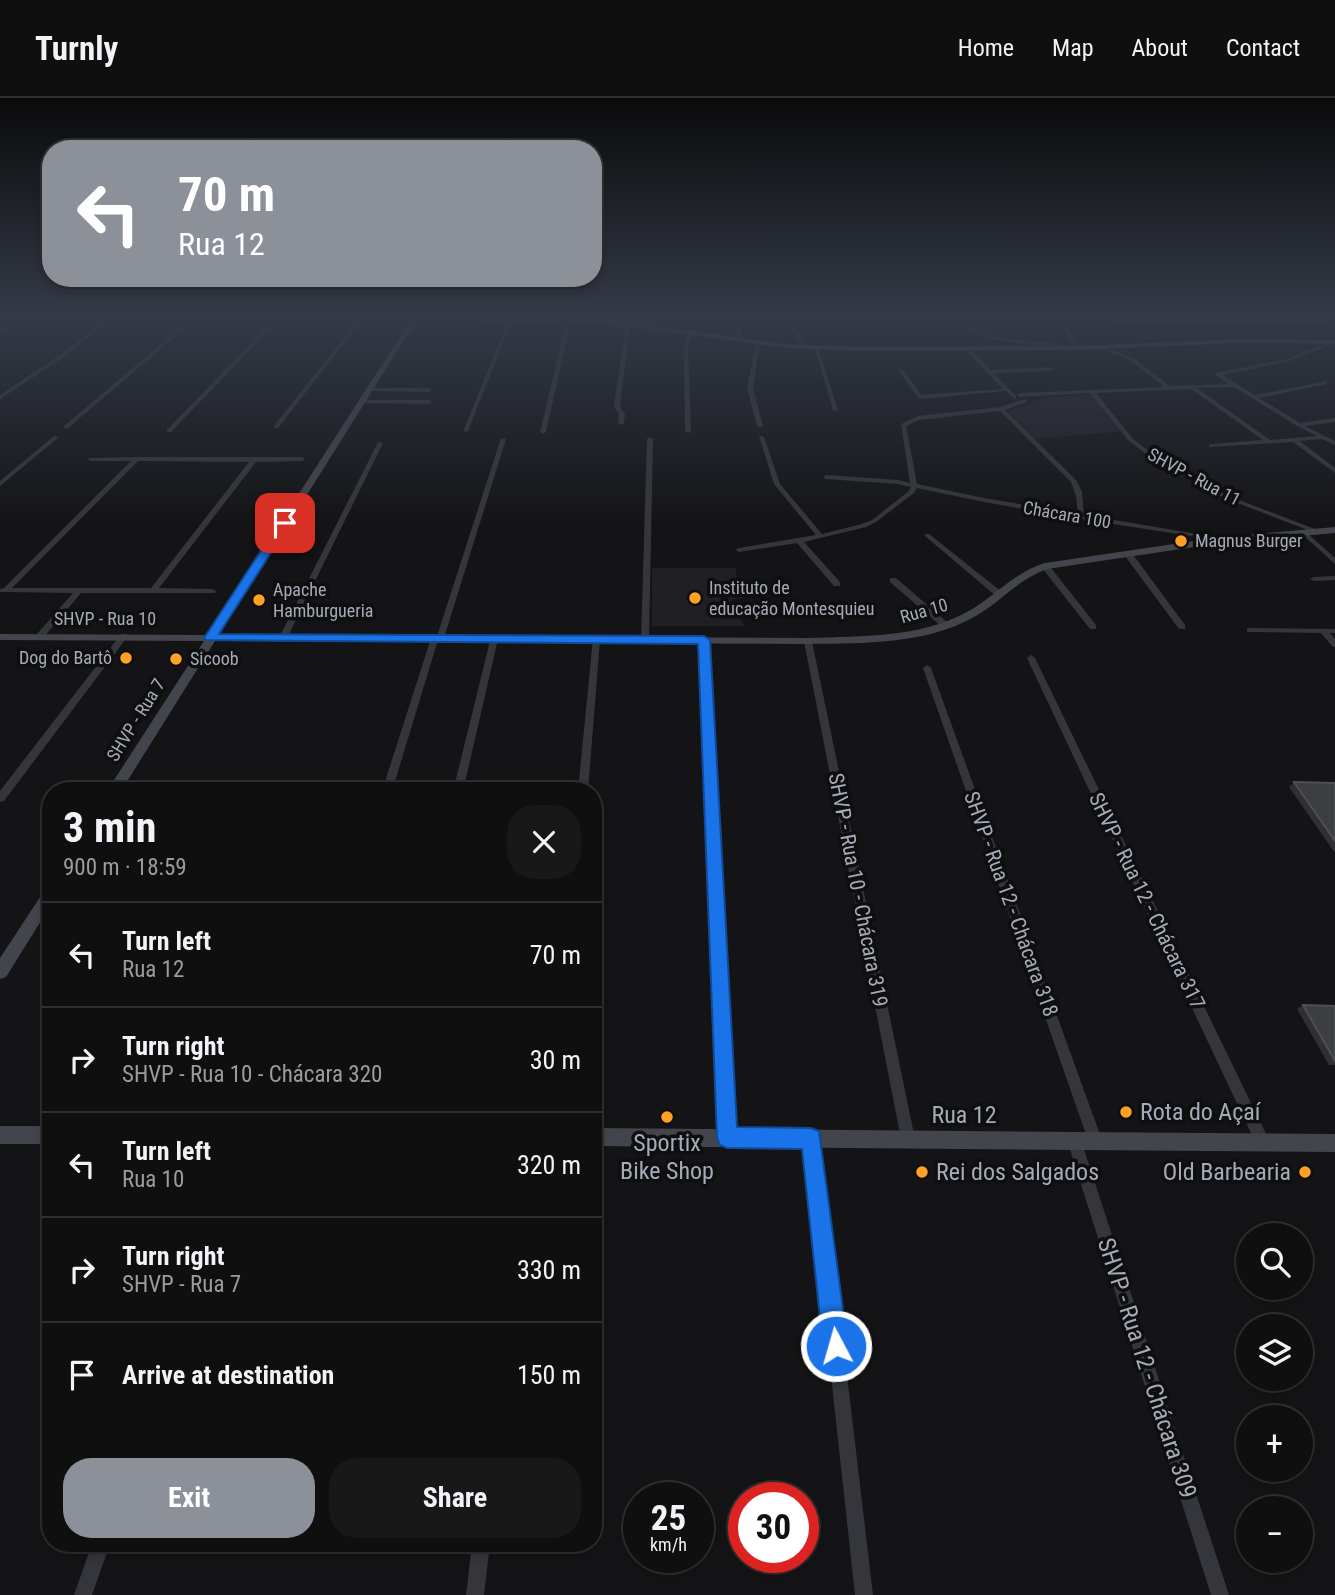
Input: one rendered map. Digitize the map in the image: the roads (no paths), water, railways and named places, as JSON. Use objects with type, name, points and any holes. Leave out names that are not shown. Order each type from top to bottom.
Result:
[{"type":"street","points":[[0,397],[18,385]]},
{"type":"street","points":[[66,427],[116,385]]},
{"type":"street","points":[[169,431],[214,385]]},
{"type":"street","points":[[276,427],[309,385]]},
{"type":"street","name":"SHVP - Rua 7","points":[[120,782],[372,385]]},
{"type":"street","points":[[465,431],[484,385]]},
{"type":"street","points":[[543,432],[554,385]]},
{"type":"street","points":[[620,385],[617,407],[622,414],[621,423]]},
{"type":"street","points":[[687,385],[688,431]]},
{"type":"street","points":[[751,385],[760,426]]},
{"type":"street","points":[[828,385],[836,410]]},
{"type":"street","points":[[910,385],[916,396],[920,397],[1006,391]]},
{"type":"street","points":[[1001,385],[1019,399]]},
{"type":"street","points":[[1166,385],[1170,388]]},
{"type":"street","points":[[739,551],[821,537],[874,521],[912,492],[914,486],[903,425],[905,422],[918,418],[1002,409],[1019,399],[1043,394],[1234,385],[1299,425],[1335,443]]},
{"type":"street","points":[[1254,397],[1312,385]]},
{"type":"street","points":[[1193,388],[1268,442]]},
{"type":"street","points":[[369,390],[429,390]]},
{"type":"street","name":"SHVP - Rua 11","points":[[1092,392],[1131,440],[1148,453],[1224,496],[1318,532]]},
{"type":"street","points":[[361,402],[429,401]]},
{"type":"street","points":[[1002,409],[1022,433],[1074,482],[1079,494],[1081,517]]},
{"type":"street","points":[[1299,425],[1335,420]]},
{"type":"street","points":[[0,484],[55,437]]},
{"type":"street","points":[[761,437],[771,472],[778,484],[821,537]]},
{"type":"street","points":[[1212,446],[1322,438]]},
{"type":"street","points":[[390,782],[503,439]]},
{"type":"street","points":[[645,640],[650,439]]},
{"type":"street","points":[[1295,440],[1335,471]]},
{"type":"street","points":[[283,638],[380,443]]},
{"type":"street","points":[[91,459],[302,459]]},
{"type":"street","points":[[3,590],[136,459]]},
{"type":"street","points":[[154,590],[254,460]]},
{"type":"street","name":"Chácara 100","points":[[826,477],[914,486],[1221,540]]},
{"type":"street","name":"Rua 10","points":[[210,638],[808,641],[905,636],[945,625],[972,613],[1028,571],[1045,566],[1221,540],[1335,530]]},
{"type":"street","points":[[1304,533],[1335,562]]},
{"type":"street","points":[[927,535],[999,594]]},
{"type":"street","points":[[799,541],[837,584]]},
{"type":"street","points":[[1128,554],[1182,627]]},
{"type":"street","points":[[1045,566],[1093,627]]},
{"type":"street","points":[[1314,579],[1335,579]]},
{"type":"street","points":[[893,580],[945,625]]},
{"type":"street","points":[[3,590],[212,591]]},
{"type":"street","points":[[40,636],[79,590]]},
{"type":"street","points":[[1250,631],[1335,631]]},
{"type":"street","points":[[1323,631],[1335,644]]},
{"type":"street","name":"SHVP - Rua 10","points":[[0,636],[210,638]]},
{"type":"street","points":[[0,798],[124,636]]},
{"type":"street","points":[[459,782],[494,639]]},
{"type":"street","points":[[584,782],[596,640]]},
{"type":"street","points":[[704,640],[727,1138]]},
{"type":"street","name":"SHVP - Rua 10 - Chácara 319","points":[[808,641],[908,1139]]},
{"type":"street","name":"SHVP - Rua 12 - Chácara 317","points":[[1031,658],[1264,1143]]},
{"type":"street","name":"SHVP - Rua 12 - Chácara 318","points":[[927,668],[1094,1140]]},
{"type":"street","points":[[0,972],[42,906]]},
{"type":"street","points":[[0,1135],[42,1135]]},
{"type":"street","name":"Rua 12","points":[[602,1137],[1335,1143]]},
{"type":"street","points":[[811,1138],[863,1595]]},
{"type":"street","name":"SHVP - Rua 12 - Chácara 309","points":[[1074,1140],[1220,1595]]},
{"type":"street","points":[[83,1595],[98,1552]]},
{"type":"street","points":[[475,1595],[480,1552]]},
{"type":"place","name":"Magnus Burger","points":[[1181,541]]},
{"type":"place","name":"Instituto de educação Montesquieu","points":[[695,598]]},
{"type":"place","name":"Apache Hamburgueria","points":[[259,600]]},
{"type":"place","name":"Dog do Bartô","points":[[126,658]]},
{"type":"place","name":"Sicoob","points":[[176,659]]},
{"type":"place","name":"Rota do Açaí","points":[[1126,1112]]},
{"type":"place","name":"Sportix Bike Shop","points":[[667,1117]]},
{"type":"place","name":"Rei dos Salgados","points":[[922,1172]]},
{"type":"place","name":"Old Barbearia","points":[[1305,1172]]}]
